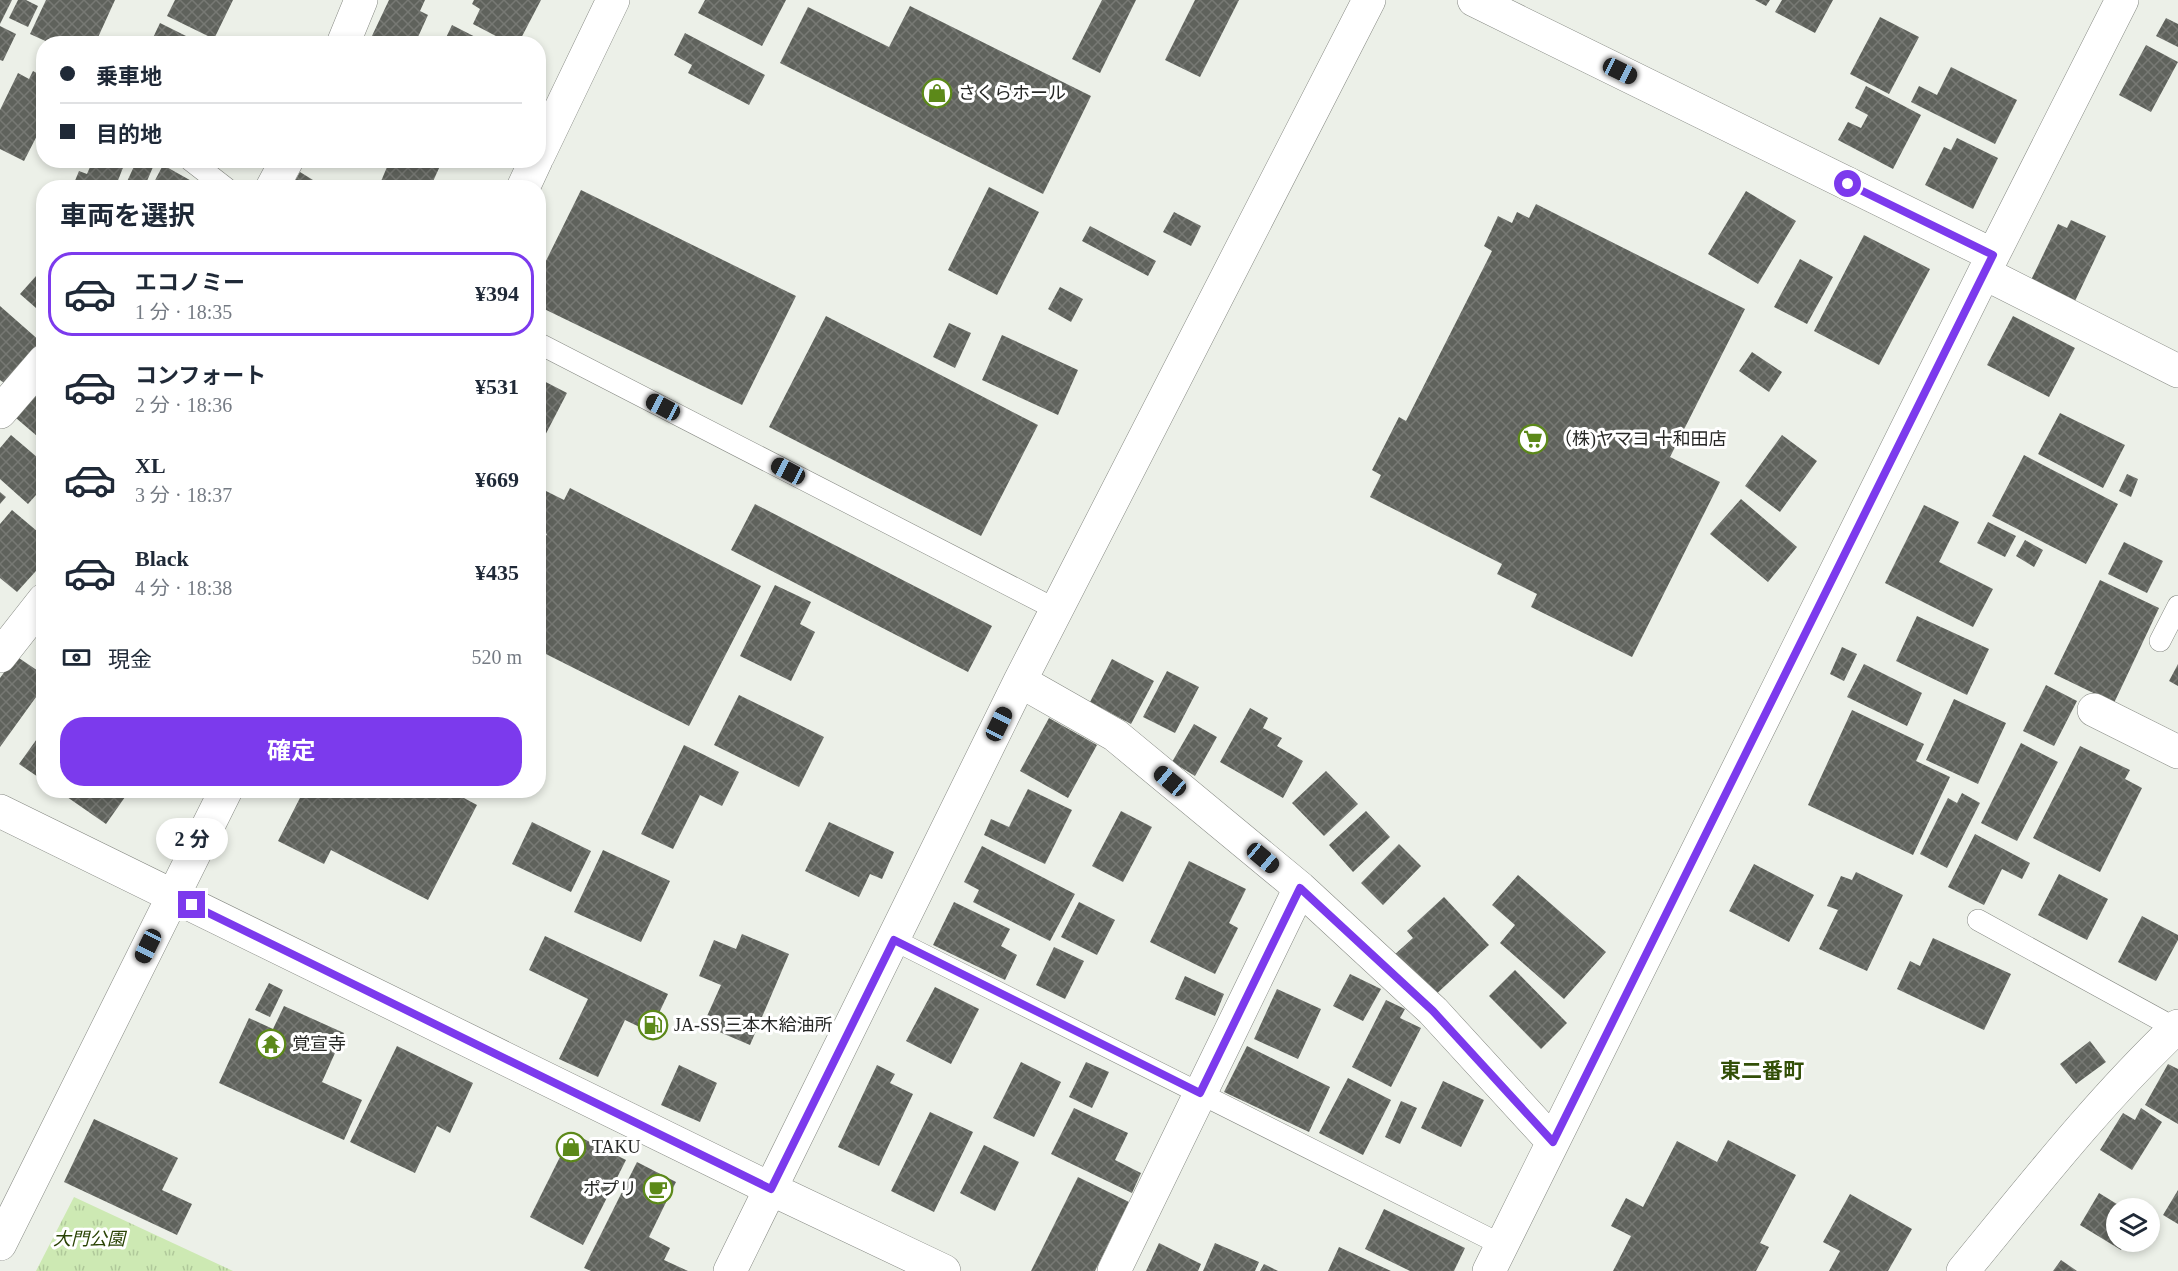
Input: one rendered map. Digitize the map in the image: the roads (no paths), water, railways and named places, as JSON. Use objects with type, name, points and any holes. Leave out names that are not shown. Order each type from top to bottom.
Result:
[{"type":"street","points":[[346,36],[361,0]]},
{"type":"street","points":[[546,139],[613,0]]},
{"type":"street","points":[[730,1271],[1020,681],[1369,0]]},
{"type":"street","points":[[1474,0],[1989,264],[2178,371]]},
{"type":"street","points":[[1495,1258],[2122,0]]},
{"type":"street","points":[[0,412],[36,370]]},
{"type":"street","points":[[0,656],[36,610]]},
{"type":"street","points":[[1020,681],[1115,735],[1300,888],[1433,1011],[1553,1142]]},
{"type":"street","points":[[2094,710],[2178,752]]},
{"type":"street","points":[[0,1244],[222,798]]},
{"type":"street","points":[[0,812],[771,1189],[944,1271]]},
{"type":"street","points":[[1114,1271],[1300,888]]},
{"type":"street","points":[[1963,1271],[2054,1160],[2138,1064],[2177,1027]]},
{"type":"lane","points":[[200,168],[216,180]]},
{"type":"lane","points":[[546,347],[1057,610]]},
{"type":"lane","points":[[2160,641],[2178,606]]},
{"type":"lane","points":[[1978,920],[2177,1027]]},
{"type":"lane","points":[[894,940],[1200,1093],[1495,1258]]},
{"type":"place","name":"さくらホール","points":[[937,93]]},
{"type":"place","name":"（株)ヤマヨ 十和田店","points":[[1533,439]]},
{"type":"place","name":"JA-SS 三本木給油所","points":[[653,1025]]},
{"type":"place","name":"覚宣寺","points":[[271,1044]]},
{"type":"place","name":"TAKU","points":[[571,1147]]},
{"type":"place","name":"ポプリ","points":[[658,1189]]},
{"type":"district","name":"東二番町","points":[[1762,1071]]},
{"type":"park label","name":"大門公園","points":[[89,1239]]}]
